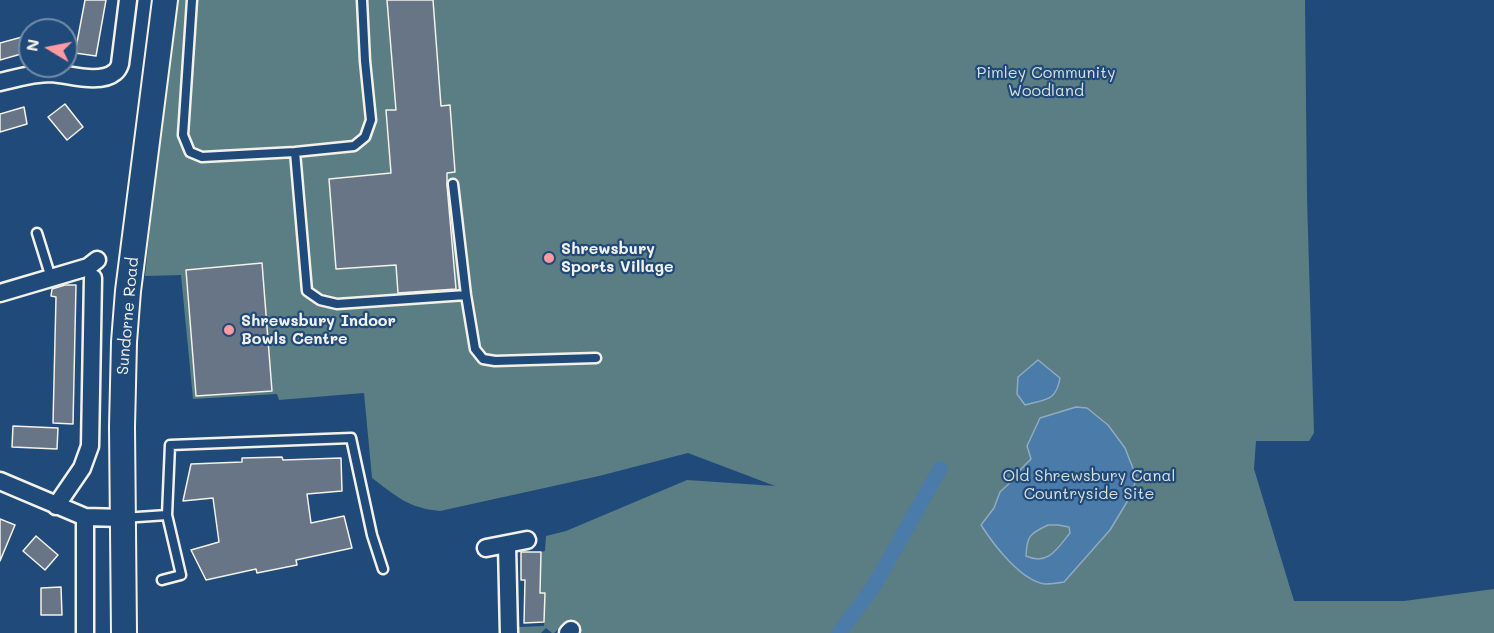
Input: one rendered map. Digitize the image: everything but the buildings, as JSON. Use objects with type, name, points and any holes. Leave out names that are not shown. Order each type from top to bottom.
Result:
[{"type":"main road","name":"Sundorne Road","points":[[124,633],[122,384],[126,311],[148,119],[165,0]]},
{"type":"street","points":[[0,82],[29,74],[51,73],[87,78],[115,72],[120,64],[128,0]]},
{"type":"street","points":[[0,293],[88,267],[97,260]]},
{"type":"street","name":"Sundorne Road","points":[[56,506],[82,468],[90,446],[93,278]]},
{"type":"street","points":[[0,481],[85,517],[123,518]]},
{"type":"street","points":[[85,517],[85,633]]},
{"type":"street","points":[[486,548],[527,540]]},
{"type":"street","points":[[507,545],[508,633]]},
{"type":"lane","points":[[192,0],[183,135],[190,152],[202,157],[354,146],[365,137],[371,120],[362,0]]},
{"type":"lane","points":[[295,152],[307,291],[320,300],[337,304],[466,296]]},
{"type":"lane","points":[[453,184],[466,296],[475,349],[483,359],[495,362],[596,358]]},
{"type":"lane","points":[[37,233],[51,278]]},
{"type":"lane","points":[[162,580],[181,575],[167,514],[170,445],[351,438],[372,535],[383,569]]},
{"type":"lane","points":[[123,518],[167,514]]},
{"type":"green space","points":[[174,0],[1305,0],[1307,198],[1314,433],[1309,441],[1256,441],[1254,469],[1294,601],[1404,601],[1494,589],[1494,633],[582,633],[569,620],[554,633],[546,628],[541,633],[518,633],[518,627],[544,626],[545,593],[540,593],[541,552],[545,551],[546,536],[566,531],[687,480],[775,486],[688,453],[599,476],[440,511],[411,504],[372,478],[364,393],[279,400],[277,394],[193,399],[181,275],[145,276]]},
{"type":"water","points":[[1038,360],[1060,378],[1058,386],[1052,396],[1025,405],[1017,394],[1018,377]]},
{"type":"water","points":[[1076,407],[1087,408],[1108,425],[1125,448],[1136,476],[1133,492],[1110,530],[1064,582],[1047,584],[1036,581],[1017,569],[981,525],[994,508],[1000,492],[1031,459],[1027,446],[1040,418]],"holes":[[[1048,525],[1069,527],[1070,533],[1056,550],[1040,559],[1026,556],[1028,540],[1033,533]]]},
{"type":"waterway","points":[[839,633],[874,586],[940,469]]},
{"type":"place","name":"Shrewsbury Sports Village","points":[[549,258]]},
{"type":"place","name":"Shrewsbury Indoor Bowls Centre","points":[[229,330]]},
{"type":"park label","name":"Pimley Community Woodland","points":[[1046,82]]},
{"type":"park label","name":"Old Shrewsbury Canal Countryside Site","points":[[1089,485]]}]
